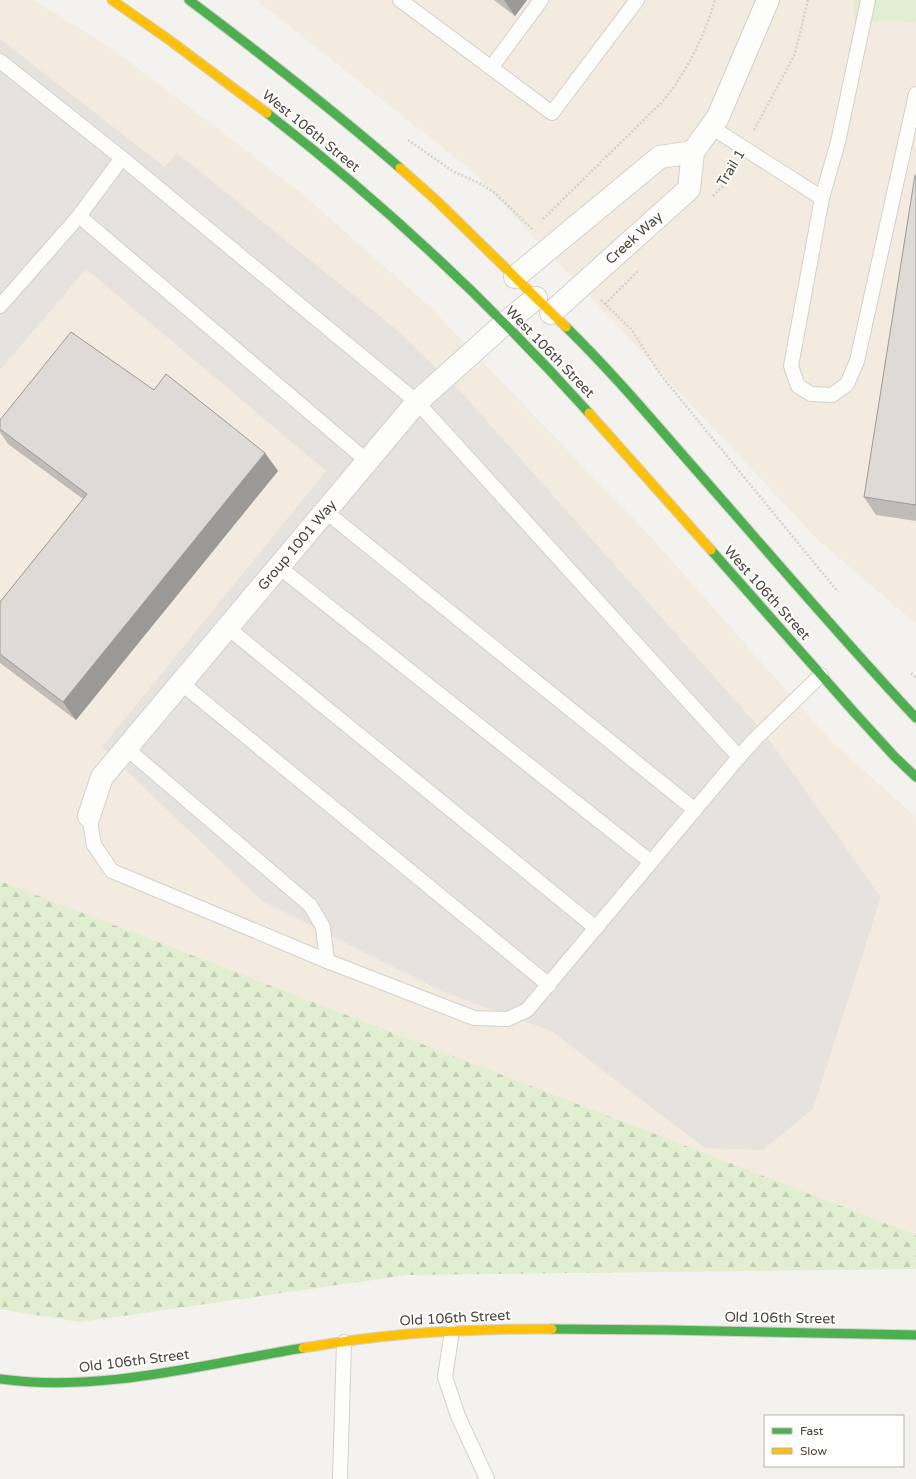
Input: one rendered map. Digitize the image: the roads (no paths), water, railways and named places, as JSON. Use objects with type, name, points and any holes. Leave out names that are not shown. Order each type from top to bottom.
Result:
[{"type":"street","name":"West 106th Street","points":[[112,0],[192,55],[343,174],[459,279],[532,351],[584,407],[821,675],[894,756],[916,777]]},
{"type":"street","name":"West 106th Street","points":[[189,0],[284,72],[361,134],[437,201],[593,354],[873,672],[916,718]]},
{"type":"street","name":"Creek Way","points":[[543,305],[689,189],[693,152],[718,116],[768,0]]},
{"type":"street","points":[[515,277],[660,157],[693,152]]},
{"type":"street","name":"Group 1001 Way","points":[[90,816],[102,777],[417,402],[504,324],[543,305]]},
{"type":"street","name":"Old 106th Street","points":[[0,1379],[54,1383],[142,1376],[384,1336],[488,1329],[624,1329],[916,1335]]},
{"type":"lane","points":[[400,0],[552,113],[637,0]]},
{"type":"lane","points":[[491,68],[541,0]]},
{"type":"lane","points":[[868,0],[838,142],[822,198],[791,366],[798,386],[811,394],[832,395],[847,384],[857,361],[916,94]]},
{"type":"lane","points":[[0,61],[122,158],[417,402],[739,757]]},
{"type":"lane","points":[[711,127],[822,198]]},
{"type":"lane","points":[[0,306],[79,216],[122,158]]},
{"type":"lane","points":[[79,216],[367,461]]},
{"type":"lane","points":[[325,511],[695,810]]},
{"type":"lane","points":[[279,567],[651,862]]},
{"type":"lane","points":[[228,628],[596,928]]},
{"type":"lane","points":[[90,816],[94,845],[112,871],[327,961],[474,1018],[508,1019],[527,1010],[739,757],[756,738],[821,675]]},
{"type":"lane","points":[[181,684],[549,985]]},
{"type":"lane","points":[[126,748],[310,905],[323,927],[327,961]]},
{"type":"lane","points":[[452,1331],[445,1377],[458,1416],[487,1479]]},
{"type":"lane","points":[[340,1479],[344,1342]]}]
